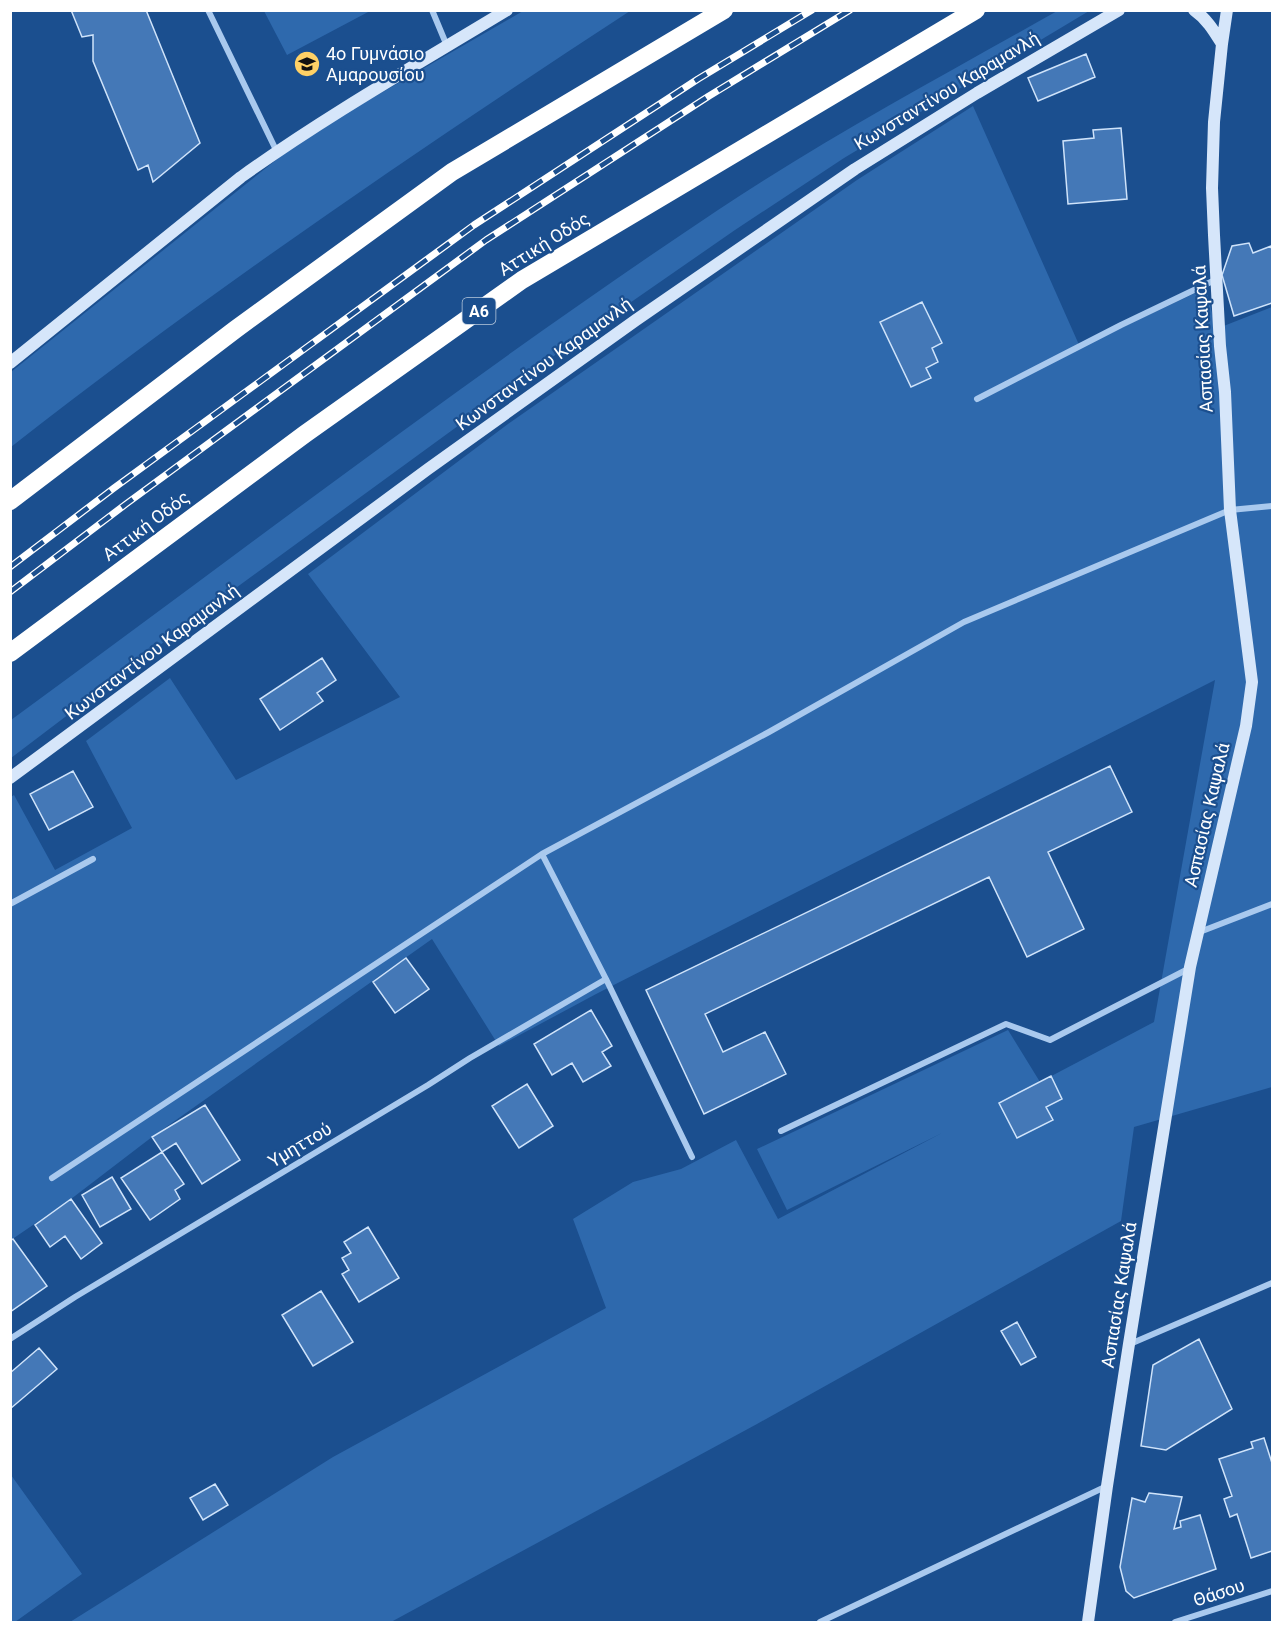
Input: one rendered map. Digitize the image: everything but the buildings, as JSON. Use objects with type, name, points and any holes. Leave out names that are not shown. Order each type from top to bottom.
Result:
[{"type":"highway","points":[[10,501],[236,329],[452,172],[724,10]]},
{"type":"highway","name":"Αττική Οδός","points":[[10,653],[305,434],[522,280],[976,10]]},
{"type":"street","points":[[208,10],[277,152]]},
{"type":"street","points":[[432,10],[447,46]]},
{"type":"street","points":[[10,363],[241,177],[277,152],[507,10]]},
{"type":"street","name":"Κωνσταντίνου Καραμανλή","points":[[10,778],[428,469],[655,307],[864,163],[987,87],[1119,10]]},
{"type":"street","points":[[1194,10],[1209,23],[1222,44]]},
{"type":"street","name":"Ασπασίας Καψαλά","points":[[1088,1623],[1129,1344],[1190,967],[1246,726],[1252,682],[1230,510],[1212,188],[1214,122],[1227,10]]},
{"type":"street","points":[[977,399],[1216,279]]},
{"type":"street","points":[[52,1178],[542,854],[769,732],[964,622],[1230,510],[1272,506]]},
{"type":"street","points":[[542,854],[606,979],[692,1157]]},
{"type":"street","points":[[10,904],[93,859]]},
{"type":"street","points":[[1197,933],[1272,904]]},
{"type":"street","points":[[781,1131],[1006,1024],[1050,1040],[1190,967]]},
{"type":"street","name":"Υμηττού","points":[[10,1339],[75,1297],[470,1058],[606,979]]},
{"type":"street","points":[[1129,1344],[1272,1283]]},
{"type":"street","points":[[820,1623],[1107,1486]]},
{"type":"street","name":"Θάσου","points":[[1175,1623],[1272,1591]]},
{"type":"shaded area","points":[[1059,10],[1089,11],[844,158],[735,230],[562,350],[218,601],[11,758],[11,720],[538,334],[760,183],[887,107]]},
{"type":"shaded area","points":[[264,11],[370,11],[287,55]]},
{"type":"shaded area","points":[[523,11],[630,11],[472,115],[316,222],[162,332],[11,447],[11,372],[281,156],[348,112]]},
{"type":"shaded area","points":[[973,106],[1080,347],[1206,288],[1216,329],[1272,307],[1272,1087],[1134,1127],[1121,1221],[757,1424],[391,1622],[70,1622],[333,1457],[606,1308],[573,1219],[633,1182],[681,1169],[736,1140],[778,1219],[942,1133],[787,1210],[757,1149],[1008,1030],[1040,1082],[1154,1022],[1215,680],[598,993],[499,1046],[432,939],[11,1240],[11,797],[14,795],[55,870],[132,828],[86,741],[170,678],[236,780],[400,697],[308,574],[508,424],[857,180]]},
{"type":"shaded area","points":[[11,1475],[82,1574],[15,1622],[10,1620]]},
{"type":"railway","points":[[10,567],[114,488],[474,225],[698,79],[812,10]]},
{"type":"railway","points":[[10,592],[486,240],[709,96],[850,10]]},
{"type":"place","name":"4ο Γυμνάσιο Αμαρουσίου","points":[[307,64]]}]
